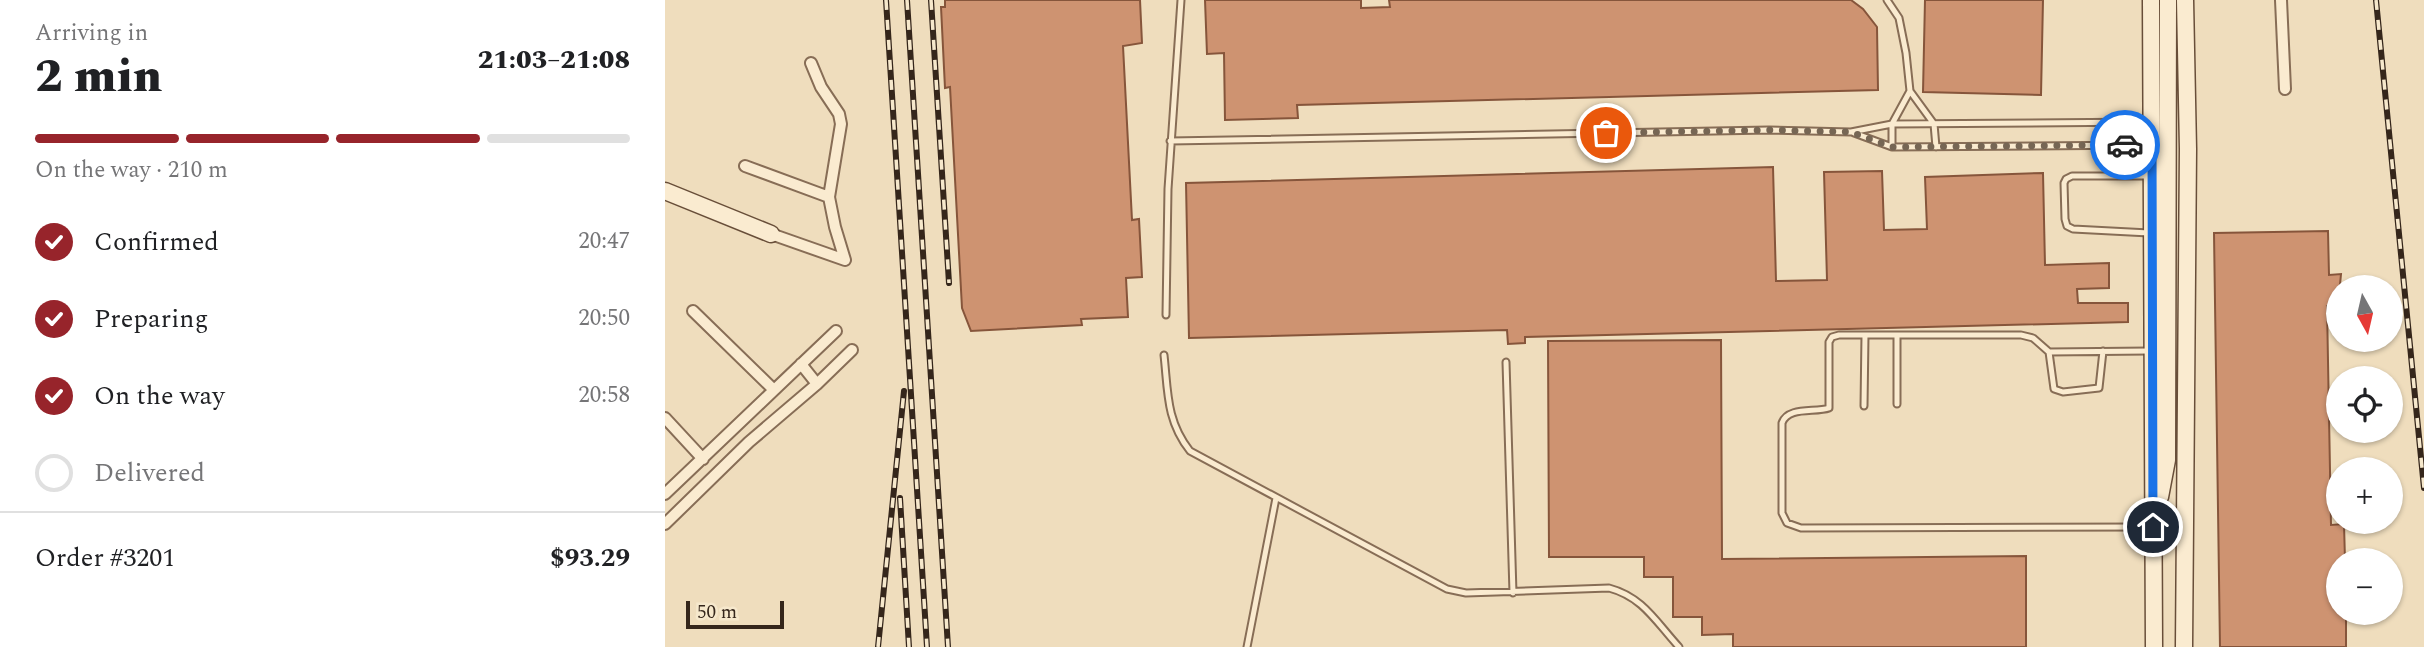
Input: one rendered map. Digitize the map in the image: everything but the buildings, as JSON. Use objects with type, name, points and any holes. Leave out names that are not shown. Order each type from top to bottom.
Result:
[{"type":"main road","points":[[2151,0],[2154,647]]},
{"type":"main road","points":[[2153,527],[2167,460],[2168,0]]},
{"type":"main road","points":[[2184,647],[2188,149],[2185,0]]},
{"type":"main road","points":[[665,191],[771,234]]},
{"type":"street","points":[[2281,0],[2285,89]]},
{"type":"street","points":[[771,234],[845,260],[829,197],[841,124],[839,114],[821,88],[811,63]]},
{"type":"street","points":[[745,166],[829,197]]},
{"type":"street","points":[[693,310],[773,390]]},
{"type":"street","points":[[678,512],[665,497],[836,331]]},
{"type":"street","points":[[665,524],[749,442],[852,350]]},
{"type":"street","points":[[801,365],[817,384]]},
{"type":"street","points":[[665,418],[703,459]]},
{"type":"street","points":[[736,426],[749,442]]},
{"type":"lane","points":[[1166,315],[1170,141],[1181,0]]},
{"type":"lane","points":[[1887,0],[1899,18],[1910,91],[1934,124],[1935,147]]},
{"type":"lane","points":[[1892,147],[1892,124],[1910,91]]},
{"type":"lane","points":[[1170,141],[1769,130],[1851,132],[1892,124],[2151,122]]},
{"type":"lane","points":[[1851,132],[1892,147],[2152,145]]},
{"type":"lane","points":[[2152,176],[2072,176],[2064,183],[2067,226],[2073,229],[2152,233]]},
{"type":"lane","points":[[2152,351],[2049,352],[2033,338],[2021,335],[1839,335],[1832,337],[1829,342],[1829,408],[1822,411],[1790,412],[1782,423],[1783,513],[1787,523],[1801,528],[2153,527]]},
{"type":"lane","points":[[1864,406],[1865,335]]},
{"type":"lane","points":[[1897,335],[1898,404]]},
{"type":"lane","points":[[2049,352],[2051,381],[2054,389],[2063,393],[2099,387],[2103,351]]},
{"type":"lane","points":[[1164,355],[1171,419],[1179,437],[1190,451],[1447,589],[1466,593],[1513,593],[1609,588],[1639,601],[1679,647]]},
{"type":"lane","points":[[1506,362],[1513,593]]},
{"type":"lane","points":[[1247,647],[1276,498]]},
{"type":"railway","points":[[886,0],[927,647]]},
{"type":"railway","points":[[907,0],[948,647]]},
{"type":"railway","points":[[931,0],[949,283]]},
{"type":"railway","points":[[2376,0],[2424,488]]},
{"type":"railway","points":[[878,647],[904,391]]},
{"type":"railway","points":[[900,498],[909,647]]},
{"type":"way so far","points":[[1606,133],[1769,130],[1851,132],[1892,147],[2125,145]]},
{"type":"route","points":[[2125,145],[2152,145],[2153,527]]}]
